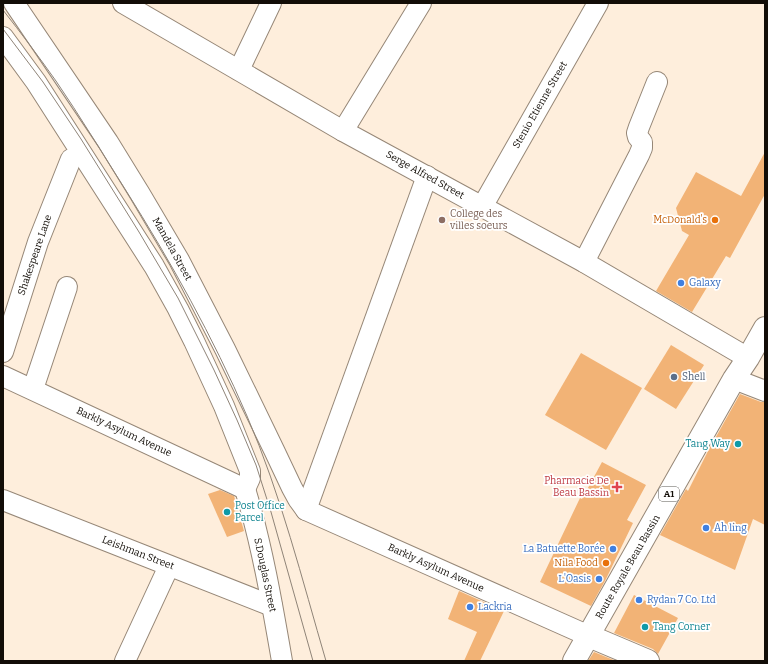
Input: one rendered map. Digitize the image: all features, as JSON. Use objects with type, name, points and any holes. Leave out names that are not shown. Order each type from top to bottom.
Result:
[{"type":"main road","name":"Route Royale Beau Bassin","points":[[574,661],[734,379],[765,328]]},
{"type":"main road","points":[[588,636],[648,661]]},
{"type":"street","name":"Mandela Street","points":[[14,3],[108,142],[175,254],[225,349],[292,488],[306,510]]},
{"type":"street","name":"Serge Alfred Street","points":[[123,3],[343,131],[584,262],[748,358]]},
{"type":"street","points":[[239,70],[271,3]]},
{"type":"street","points":[[343,131],[422,3]]},
{"type":"street","name":"Stenio Etienne Street","points":[[482,206],[598,3]]},
{"type":"street","points":[[3,37],[36,82],[104,187],[154,266],[178,309],[224,406],[250,471],[250,478],[245,489]]},
{"type":"street","points":[[584,262],[642,148],[642,142],[637,133],[656,82]]},
{"type":"street","name":"Shakespeare Lane","points":[[3,352],[38,242],[71,159]]},
{"type":"street","points":[[306,510],[427,176]]},
{"type":"street","points":[[33,389],[67,287]]},
{"type":"street","name":"Barkly Asylum Avenue","points":[[3,376],[245,489]]},
{"type":"street","points":[[734,379],[765,391]]},
{"type":"street","name":"S.Douglas Street","points":[[245,489],[258,540],[282,661]]},
{"type":"street","name":"Leishman Street","points":[[3,500],[272,606]]},
{"type":"street","name":"Barkly Asylum Avenue","points":[[306,510],[588,636]]},
{"type":"street","points":[[125,661],[169,566]]},
{"type":"building","points":[[765,152],[765,194],[730,258],[726,256],[692,312],[656,291],[689,235],[682,231],[676,208],[696,172],[741,196]]},
{"type":"building","name":"Shell","points":[[671,345],[704,365],[676,409],[644,389]]},
{"type":"building","points":[[581,353],[642,388],[606,450],[545,415]]},
{"type":"building","points":[[740,394],[761,402],[765,402],[765,525],[753,519],[735,570],[660,535],[686,489],[688,491],[708,451]]},
{"type":"building","points":[[602,462],[646,485],[627,520],[633,523],[591,606],[540,582],[580,498],[582,499]]},
{"type":"building","name":"Post Office Parcel","points":[[220,490],[234,496],[244,531],[227,537],[208,494]]},
{"type":"building","points":[[459,591],[504,611],[480,661],[464,661],[477,632],[448,619]]},
{"type":"building","name":"Tang Corner","points":[[634,595],[678,618],[658,654],[653,649],[614,633]]},
{"type":"building","points":[[594,652],[616,661],[588,661]]},
{"type":"tram line","points":[[3,10],[56,81],[125,189],[175,272],[220,357],[247,416],[281,507],[326,661]]},
{"type":"tram line","points":[[3,29],[43,82],[81,139],[139,232],[178,298],[214,370],[256,465],[271,512],[313,661]]},
{"type":"place","name":"College des villes soeurs","points":[[442,220]]},
{"type":"place","name":"McDonald's","points":[[715,220]]},
{"type":"place","name":"Galaxy","points":[[681,283]]},
{"type":"place","name":"Shell","points":[[674,377]]},
{"type":"place","name":"Tang Way","points":[[738,444]]},
{"type":"place","name":"Pharmacie De Beau Bassin","points":[[617,487]]},
{"type":"place","name":"Post Office Parcel","points":[[227,512]]},
{"type":"place","name":"Ah ling","points":[[706,528]]},
{"type":"place","name":"La Batuette Borée","points":[[613,549]]},
{"type":"place","name":"Nila Food","points":[[606,563]]},
{"type":"place","name":"L'Oasis","points":[[599,579]]},
{"type":"place","name":"Rydan 7 Co. Ltd","points":[[639,600]]},
{"type":"place","name":"Lackria","points":[[470,607]]},
{"type":"place","name":"Tang Corner","points":[[645,627]]}]
